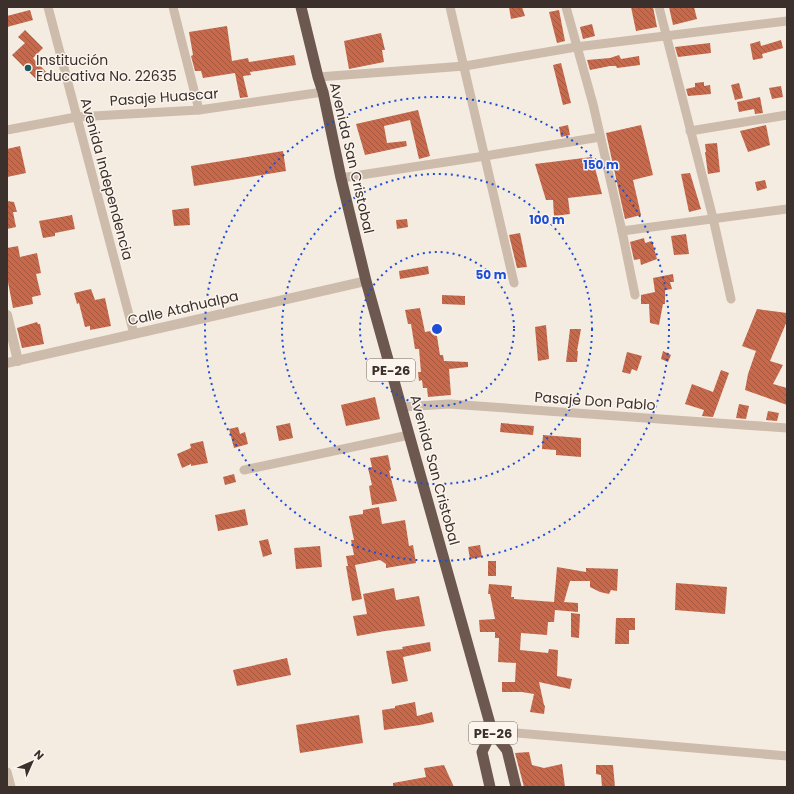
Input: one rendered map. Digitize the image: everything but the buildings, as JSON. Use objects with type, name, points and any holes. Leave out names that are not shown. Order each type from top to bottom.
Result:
[{"type":"highway","name":"Avenida San Cristobal","points":[[301,7],[323,92],[341,178],[366,281],[492,731],[507,750],[516,787]]},
{"type":"highway","name":"PE-26","points":[[490,787],[482,752],[492,731]]},
{"type":"street","name":"Avenida Independencia","points":[[48,7],[134,334]]},
{"type":"street","points":[[173,7],[199,110]]},
{"type":"street","points":[[450,7],[465,66],[514,283]]},
{"type":"street","points":[[566,7],[593,104],[635,295]]},
{"type":"street","points":[[658,7],[713,218],[730,299]]},
{"type":"street","points":[[318,77],[465,66],[576,47],[787,21]]},
{"type":"street","name":"Pasaje Huascar","points":[[7,130],[76,117],[199,110],[323,92]]},
{"type":"street","points":[[690,131],[787,115]]},
{"type":"street","points":[[341,178],[600,137]]},
{"type":"street","points":[[622,231],[787,209]]},
{"type":"street","name":"Calle Atahualpa","points":[[10,362],[366,281]]},
{"type":"street","points":[[7,316],[10,362]]},
{"type":"street","name":"Pasaje Don Pablo","points":[[402,407],[448,404],[787,428]]},
{"type":"street","points":[[244,470],[409,435]]},
{"type":"street","points":[[492,731],[787,756]]},
{"type":"street","points":[[7,772],[11,787]]},
{"type":"place","name":"Institución Educativa No. 22635","points":[[28,68]]}]
